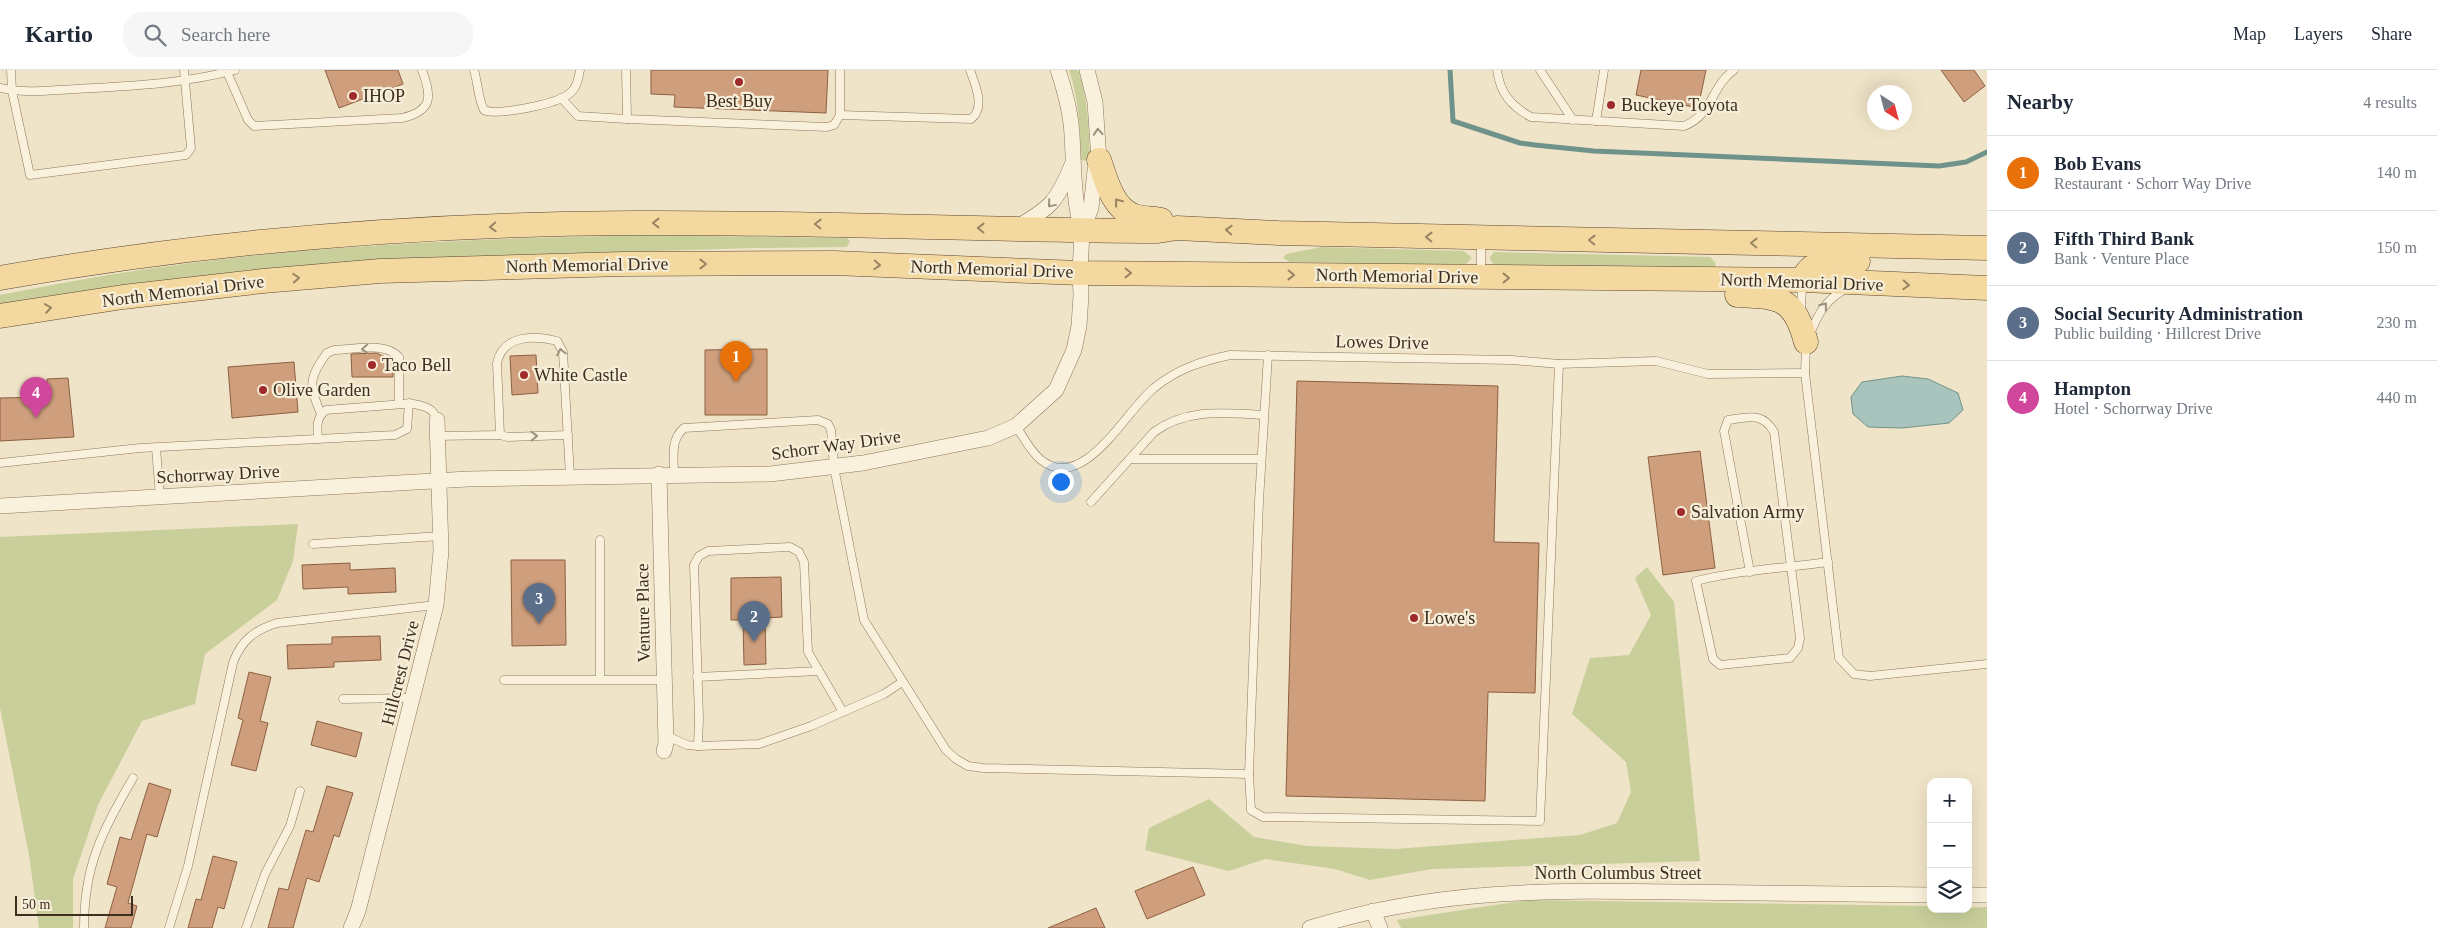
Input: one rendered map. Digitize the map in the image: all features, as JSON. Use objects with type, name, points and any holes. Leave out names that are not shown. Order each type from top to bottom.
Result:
[{"type":"main road","name":"North Memorial Drive","points":[[1099,160],[1108,187],[1127,211],[1141,218],[1160,220],[1176,228]]},
{"type":"main road","name":"North Memorial Drive","points":[[0,278],[190,250],[442,229],[634,223],[1082,231],[1158,231],[1176,228],[1278,233],[1987,248]]},
{"type":"main road","points":[[1803,280],[1805,273],[1813,266],[1825,262],[1958,262],[1987,258]]},
{"type":"main road","name":"North Memorial Drive","points":[[0,316],[123,297],[254,282],[425,268],[623,264],[834,263],[1080,272],[1803,280],[1987,288]]},
{"type":"main road","points":[[1534,278],[1601,292],[1769,296],[1788,305],[1804,333]]},
{"type":"street","points":[[1058,70],[1068,103],[1072,133],[1072,165],[1075,176],[1076,210],[1082,231]]},
{"type":"street","points":[[1082,231],[1091,208],[1099,160],[1095,102],[1087,70]]},
{"type":"street","points":[[1014,229],[1044,212],[1053,203],[1072,165]]},
{"type":"street","name":"Schorr Way Drive","points":[[438,481],[570,476],[770,474],[834,467],[979,440],[1016,426],[1056,390],[1066,371],[1079,326],[1082,231]]},
{"type":"street","name":"Hillcrest Drive","points":[[351,928],[358,911],[436,605],[441,536],[436,436],[437,420]]},
{"type":"street","name":"Venture Place","points":[[664,751],[666,735],[662,680],[666,474]]},
{"type":"street","name":"Schorrway Drive","points":[[0,506],[438,481]]},
{"type":"street","name":"North Columbus Street","points":[[1310,928],[1372,911],[1415,902],[1470,895],[1536,892],[1927,895]]},
{"type":"street","points":[[1972,895],[1987,895]]},
{"type":"street","points":[[1372,911],[1380,928]]},
{"type":"lane","points":[[11,70],[12,91],[30,175],[186,155],[191,148],[184,70]]},
{"type":"lane","points":[[0,88],[12,91],[109,87],[185,81],[231,71],[248,120],[254,126],[402,118],[414,115],[422,110],[428,102],[427,85],[422,70]]},
{"type":"lane","points":[[474,70],[480,103],[484,110],[490,113],[521,109],[568,95],[578,84],[580,70]]},
{"type":"lane","points":[[626,70],[627,119]]},
{"type":"lane","points":[[561,98],[578,116],[827,127],[834,124],[840,115],[840,70]]},
{"type":"lane","points":[[840,115],[971,119],[979,110],[979,103],[970,70]]},
{"type":"lane","points":[[1497,70],[1499,84],[1508,100],[1518,110],[1531,116],[1684,126],[1696,121],[1706,110],[1727,75],[1734,70]]},
{"type":"lane","points":[[1540,70],[1573,120]]},
{"type":"lane","points":[[1596,121],[1603,74],[1597,70]]},
{"type":"lane","points":[[1481,238],[1481,277]]},
{"type":"lane","points":[[1803,280],[1805,373],[1840,658],[1854,674],[1870,676],[1987,664]]},
{"type":"lane","points":[[1804,333],[1821,309],[1833,297],[1857,283]]},
{"type":"lane","points":[[500,435],[497,363],[499,353],[504,345],[517,340],[551,339],[557,341],[563,352],[570,476]]},
{"type":"lane","points":[[321,414],[311,392],[314,374],[327,353],[334,350],[384,348],[394,352],[399,357],[399,404]]},
{"type":"lane","name":"Lowes Drive","points":[[1016,426],[1034,453],[1042,460],[1057,468],[1076,466],[1092,456],[1140,401],[1170,376],[1188,366],[1230,355],[1512,360],[1559,364],[1656,361],[1708,374],[1805,373]]},
{"type":"lane","points":[[1268,355],[1261,459],[1249,774],[1251,810],[1262,817],[1540,821],[1559,364]]},
{"type":"lane","points":[[0,463],[156,448],[395,435],[407,429],[409,403]]},
{"type":"lane","points":[[318,439],[317,424],[321,414],[326,410],[337,408],[409,403],[426,406],[434,412],[437,420]]},
{"type":"lane","points":[[1091,502],[1132,459],[1154,432],[1179,417],[1202,413],[1263,415]]},
{"type":"lane","points":[[1750,572],[1724,431],[1728,420],[1740,418],[1759,417],[1768,422],[1774,432],[1791,567],[1800,638],[1798,648],[1790,658],[1720,665],[1713,659],[1696,581],[1750,572],[1791,567],[1828,562]]},
{"type":"lane","points":[[666,474],[678,434],[684,428],[818,420],[828,424],[832,430],[834,467],[864,620],[946,750],[968,766],[983,768],[1249,774]]},
{"type":"lane","points":[[436,436],[500,435],[508,437],[568,435]]},
{"type":"lane","points":[[156,448],[160,497]]},
{"type":"lane","points":[[1132,459],[1261,459]]},
{"type":"lane","points":[[313,544],[441,536]]},
{"type":"lane","points":[[600,540],[600,679]]},
{"type":"lane","points":[[698,746],[694,565],[703,552],[790,547],[799,552],[804,562],[806,644],[808,652],[843,712]]},
{"type":"lane","points":[[169,928],[188,866],[233,663],[237,650],[245,640],[263,628],[277,623],[436,605]]},
{"type":"lane","points":[[697,677],[819,671]]},
{"type":"lane","points":[[504,680],[662,680]]},
{"type":"lane","points":[[666,735],[687,745],[760,744],[784,737],[843,712],[884,694],[902,682]]},
{"type":"lane","points":[[344,699],[412,698]]},
{"type":"lane","points":[[84,928],[86,884],[93,858],[107,823],[133,778]]},
{"type":"lane","points":[[246,928],[266,874],[286,838],[300,791]]},
{"type":"green space","points":[[1069,70],[1078,70],[1084,92],[1090,161],[1081,160],[1077,103]]},
{"type":"green space","points":[[640,235],[847,238],[850,241],[847,247],[454,257],[0,307],[0,295],[108,275],[240,257],[440,242]]},
{"type":"green space","points":[[1321,247],[1464,251],[1472,258],[1465,265],[1290,262],[1283,258],[1286,254]]},
{"type":"green space","points":[[1494,252],[1710,257],[1715,262],[1716,268],[1497,267],[1490,257]]},
{"type":"green space","points":[[298,524],[293,561],[277,600],[205,654],[195,704],[142,721],[98,805],[73,879],[73,928],[39,928],[29,855],[0,708],[0,537]]},
{"type":"green space","points":[[1647,567],[1674,602],[1700,861],[1432,869],[1370,880],[1335,869],[1265,859],[1229,871],[1145,850],[1149,828],[1209,799],[1254,837],[1307,846],[1395,849],[1580,835],[1617,823],[1631,792],[1626,762],[1572,714],[1590,658],[1629,655],[1651,615],[1635,578]]},
{"type":"green space","points":[[1528,900],[1927,906],[1927,913],[1972,913],[1972,908],[1987,907],[1987,928],[1401,928],[1397,920]]},
{"type":"water","points":[[1902,376],[1928,379],[1958,393],[1963,410],[1949,423],[1902,428],[1868,427],[1853,414],[1851,397],[1862,382]]},
{"type":"building","name":"IHOP","points":[[325,70],[398,70],[403,84],[339,108]]},
{"type":"building","name":"Best Buy","points":[[651,70],[828,70],[826,113],[674,107],[675,95],[651,94]]},
{"type":"building","points":[[1641,70],[1706,70],[1698,108],[1636,95]]},
{"type":"building","points":[[1941,70],[1974,70],[1985,86],[1964,102]]},
{"type":"building","points":[[767,349],[767,415],[705,415],[705,350]]},
{"type":"building","name":"Taco Bell","points":[[376,353],[393,360],[393,377],[352,377],[351,354]]},
{"type":"building","name":"White Castle","points":[[536,355],[538,393],[512,395],[510,356]]},
{"type":"building","name":"Olive Garden","points":[[294,362],[298,412],[232,418],[228,367]]},
{"type":"building","points":[[68,378],[74,437],[0,441],[0,398],[49,397],[47,379]]},
{"type":"building","name":"Lowe's","points":[[1297,381],[1498,386],[1494,542],[1539,543],[1535,693],[1488,692],[1485,801],[1286,796]]},
{"type":"building","name":"Salvation Army","points":[[1700,451],[1715,568],[1663,575],[1648,457]]},
{"type":"building","points":[[511,560],[565,560],[566,645],[512,646]]},
{"type":"building","points":[[350,563],[350,570],[395,568],[396,592],[348,594],[348,587],[303,589],[302,565]]},
{"type":"building","points":[[781,577],[782,617],[765,618],[766,664],[744,665],[743,620],[731,620],[731,578]]},
{"type":"building","points":[[380,636],[381,660],[334,662],[334,667],[288,669],[287,645],[332,644],[332,637]]},
{"type":"building","points":[[249,672],[271,677],[260,721],[268,723],[256,771],[231,765],[243,720],[238,718]]},
{"type":"building","points":[[317,721],[362,733],[356,757],[311,745]]},
{"type":"building","points":[[149,783],[171,790],[157,837],[147,834],[128,903],[137,906],[131,928],[105,928],[117,887],[107,884],[120,837],[131,840]]},
{"type":"building","points":[[327,786],[353,793],[339,837],[334,835],[319,882],[307,878],[293,928],[268,928],[279,888],[288,890],[306,830],[313,832]]},
{"type":"building","points":[[213,856],[237,862],[224,909],[218,907],[212,928],[188,928],[196,899],[201,900]]},
{"type":"building","points":[[1193,867],[1205,895],[1147,919],[1135,891]]},
{"type":"building","points":[[1096,908],[1105,928],[1048,928]]},
{"type":"waterway","points":[[1450,70],[1453,121],[1520,143],[1594,151],[1939,166],[1966,162],[1987,152]]},
{"type":"place","name":"Best Buy","points":[[739,82]]},
{"type":"place","name":"IHOP","points":[[353,96]]},
{"type":"place","name":"Buckeye Toyota","points":[[1611,105]]},
{"type":"place","name":"Taco Bell","points":[[372,365]]},
{"type":"place","name":"White Castle","points":[[524,375]]},
{"type":"place","name":"Bob Evans","points":[[736,382]]},
{"type":"place","name":"Olive Garden","points":[[263,390]]},
{"type":"place","name":"Hampton","points":[[36,418]]},
{"type":"place","name":"Salvation Army","points":[[1681,512]]},
{"type":"place","name":"Lowe's","points":[[1414,618]]},
{"type":"place","name":"Social Security Administration","points":[[539,624]]},
{"type":"place","name":"Fifth Third Bank","points":[[754,642]]}]
